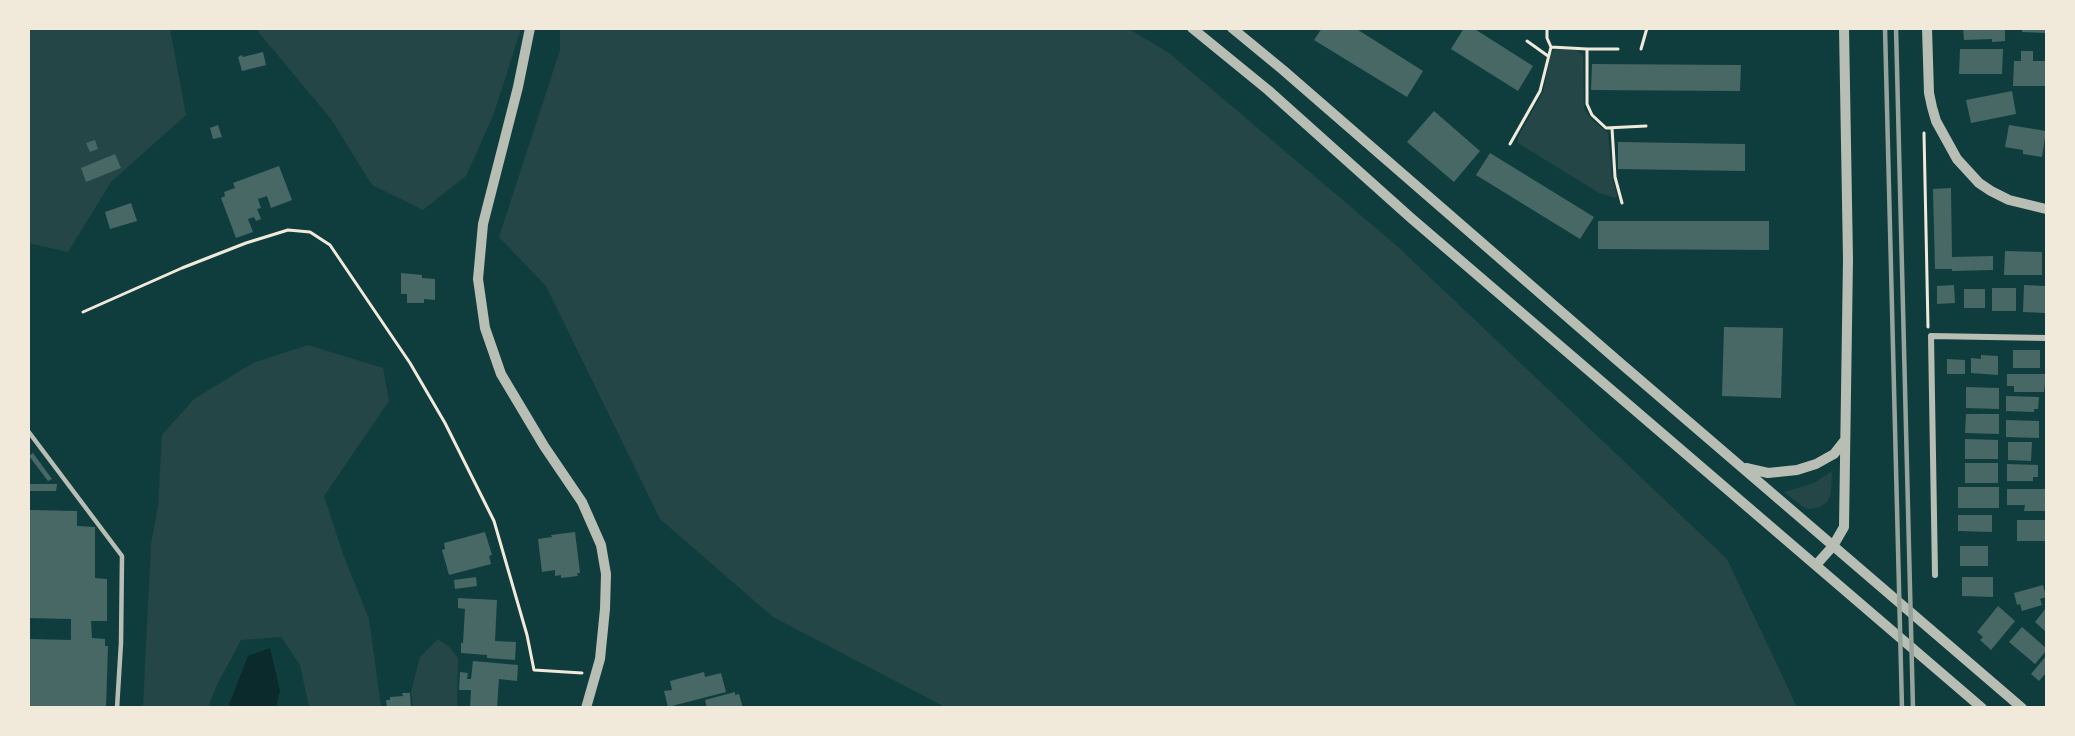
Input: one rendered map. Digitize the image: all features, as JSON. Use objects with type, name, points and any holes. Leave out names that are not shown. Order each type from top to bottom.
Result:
[{"type":"street","points":[[530,28],[518,87],[483,224],[478,279],[485,328],[501,374],[544,446],[582,502],[601,545],[606,574],[605,609],[600,659],[586,708]]},
{"type":"street","points":[[1192,28],[1268,90],[1412,218],[1982,708]]},
{"type":"street","points":[[1232,28],[2022,708]]},
{"type":"street","points":[[1816,565],[1833,546],[1844,527],[1848,260],[1844,28]]},
{"type":"street","points":[[1928,28],[1929,93],[1932,107],[1942,134],[1957,159],[1979,183],[1992,191],[2009,200],[2046,209]]},
{"type":"street","points":[[1935,575],[1932,336],[2046,338]]},
{"type":"street","points":[[1742,467],[1768,473],[1797,470],[1816,464],[1834,454],[1845,440]]},
{"type":"lane","points":[[28,431],[122,556],[121,643],[117,708]]},
{"type":"path","points":[[1510,144],[1538,96],[1551,47],[1547,38],[1547,28]]},
{"type":"path","points":[[1641,49],[1647,28]]},
{"type":"path","points":[[1527,41],[1548,56]]},
{"type":"path","points":[[1551,47],[1587,50],[1618,48]]},
{"type":"path","points":[[1587,50],[1588,108],[1598,122],[1606,128],[1646,126]]},
{"type":"path","points":[[1612,128],[1615,177],[1622,203]]},
{"type":"path","points":[[1924,133],[1928,333],[1932,336]]},
{"type":"path","points":[[83,312],[246,243],[288,231],[310,232],[330,245],[410,363],[445,423],[494,521],[527,635],[534,669],[595,674]]},
{"type":"shaded area","points":[[29,29],[170,29],[186,115],[111,182],[68,252],[29,243]]},
{"type":"shaded area","points":[[256,29],[521,29],[493,116],[466,176],[423,210],[372,185],[331,119]]},
{"type":"shaded area","points":[[560,29],[1129,29],[1169,53],[1397,246],[1727,559],[1797,707],[945,707],[773,617],[660,519],[546,286],[499,237],[560,50]]},
{"type":"shaded area","points":[[1556,49],[1576,50],[1583,55],[1584,109],[1592,120],[1608,133],[1616,198],[1599,193],[1518,143],[1518,137],[1543,92],[1551,53]]},
{"type":"shaded area","points":[[308,345],[383,368],[389,401],[324,496],[343,554],[369,619],[381,707],[309,707],[300,665],[281,637],[241,640],[208,707],[143,707],[151,544],[158,507],[162,435],[194,399],[253,363]]},
{"type":"shaded area","points":[[1832,471],[1828,501],[1820,507],[1809,509],[1784,492],[1814,483]]},
{"type":"shaded area","points":[[438,639],[458,658],[457,707],[413,707],[411,692],[420,657]]},
{"type":"shaded area","points":[[270,648],[280,691],[276,707],[228,707],[248,656]]},
{"type":"building","points":[[1322,28],[1355,28],[1423,71],[1407,97],[1314,40]]},
{"type":"building","points":[[1464,28],[1473,28],[1533,66],[1518,91],[1451,49]]},
{"type":"building","points":[[1963,28],[2005,28],[2005,41],[1964,40]]},
{"type":"building","points":[[2022,28],[2046,28],[2046,33],[2022,32]]},
{"type":"building","points":[[1960,49],[2003,49],[2002,74],[1959,74]]},
{"type":"building","points":[[2021,51],[2033,51],[2033,61],[2046,61],[2046,86],[2013,86],[2014,61],[2021,61]]},
{"type":"building","points":[[263,52],[266,65],[242,71],[238,57]]},
{"type":"building","points":[[1592,64],[1741,65],[1740,91],[1591,90]]},
{"type":"building","points":[[2012,91],[2016,114],[1971,123],[1966,100]]},
{"type":"building","points":[[1434,111],[1480,151],[1454,182],[1407,142]]},
{"type":"building","points":[[218,125],[222,137],[213,139],[210,128]]},
{"type":"building","points":[[2009,125],[2046,131],[2042,157],[2023,154],[2023,150],[2005,147]]},
{"type":"building","points":[[95,140],[98,149],[90,152],[86,143]]},
{"type":"building","points":[[1618,142],[1745,144],[1745,171],[1618,169]]},
{"type":"building","points":[[1490,153],[1594,217],[1580,239],[1476,175]]},
{"type":"building","points":[[115,154],[121,168],[86,182],[81,168]]},
{"type":"building","points":[[279,166],[292,200],[271,208],[267,196],[258,199],[261,208],[257,209],[261,219],[256,221],[254,217],[248,219],[253,232],[236,238],[221,198],[225,196],[224,192],[235,188],[233,183]]},
{"type":"building","points":[[1951,188],[1952,257],[1993,256],[1993,270],[1935,269],[1933,189]]},
{"type":"building","points":[[131,203],[137,221],[110,229],[105,212]]},
{"type":"building","points":[[1598,221],[1769,221],[1769,250],[1598,249]]},
{"type":"building","points":[[2005,251],[2042,252],[2042,275],[2004,275]]},
{"type":"building","points":[[401,273],[435,279],[435,300],[424,299],[424,303],[407,303],[407,294],[401,294]]},
{"type":"building","points":[[1954,285],[1955,303],[1937,304],[1937,286]]},
{"type":"building","points":[[2024,285],[2045,286],[2045,313],[2023,312]]},
{"type":"building","points":[[1992,288],[2016,288],[2016,311],[1992,311]]},
{"type":"building","points":[[1964,289],[1985,289],[1985,308],[1964,308]]},
{"type":"building","points":[[1724,327],[1783,328],[1781,398],[1722,396]]},
{"type":"building","points":[[2013,350],[2040,350],[2040,368],[2013,368]]},
{"type":"building","points":[[1981,355],[1998,356],[1998,375],[1971,373],[1971,358],[1981,359]]},
{"type":"building","points":[[1947,359],[1965,360],[1965,374],[1947,374]]},
{"type":"building","points":[[2007,374],[2046,374],[2044,392],[2014,392],[2014,386],[2007,386]]},
{"type":"building","points":[[1966,387],[1999,388],[1999,409],[1966,408]]},
{"type":"building","points":[[2006,396],[2039,397],[2038,409],[2034,409],[2034,412],[2006,411]]},
{"type":"building","points":[[1966,414],[1999,414],[1999,434],[1965,433]]},
{"type":"building","points":[[2006,420],[2039,421],[2039,438],[2006,437]]},
{"type":"building","points":[[1965,439],[1998,440],[1998,459],[1965,459]]},
{"type":"building","points":[[2008,442],[2032,442],[2031,461],[2008,460]]},
{"type":"building","points":[[33,453],[52,479],[48,481],[29,456]]},
{"type":"building","points":[[1965,463],[1998,463],[1998,483],[1965,483]]},
{"type":"building","points":[[2007,464],[2038,465],[2038,477],[2033,477],[2033,481],[2007,481]]},
{"type":"building","points":[[28,484],[57,484],[56,491],[28,491]]},
{"type":"building","points":[[1958,487],[1999,487],[1999,508],[1958,508]]},
{"type":"building","points":[[2007,489],[2046,489],[2046,511],[2024,511],[2025,505],[2007,505]]},
{"type":"building","points":[[29,510],[77,511],[77,526],[95,527],[95,578],[107,579],[107,621],[91,621],[92,638],[105,639],[105,646],[108,646],[106,708],[28,708],[28,639],[71,640],[71,619],[28,618]]},
{"type":"building","points":[[1958,515],[1992,515],[1992,532],[1958,531]]},
{"type":"building","points":[[2017,520],[2046,520],[2046,541],[2017,541]]},
{"type":"building","points":[[485,532],[492,555],[489,556],[491,564],[449,575],[442,550],[445,549],[444,543]]},
{"type":"building","points":[[575,532],[580,573],[577,573],[578,576],[561,578],[561,575],[555,576],[555,570],[542,572],[538,539]]},
{"type":"building","points":[[1960,546],[1988,546],[1988,566],[1960,566]]},
{"type":"building","points":[[476,577],[477,586],[455,589],[454,580]]},
{"type":"building","points":[[1962,577],[1993,577],[1993,597],[1962,596]]},
{"type":"building","points":[[2043,585],[2046,597],[2040,599],[2042,605],[2022,611],[2020,604],[2017,605],[2014,593]]},
{"type":"building","points":[[458,598],[497,600],[495,641],[516,642],[515,660],[461,653],[465,609],[458,608]]},
{"type":"building","points":[[1998,606],[2015,621],[1991,650],[1980,640],[1983,637],[1977,632]]},
{"type":"building","points":[[2046,608],[2046,632],[2035,622]]},
{"type":"building","points":[[2022,627],[2046,648],[2035,664],[2009,642]]},
{"type":"building","points":[[2046,656],[2046,673],[2039,681],[2031,674]]},
{"type":"building","points":[[473,661],[518,665],[517,681],[499,679],[497,708],[470,708],[471,690],[459,690],[460,672],[468,673],[467,679],[471,679]]},
{"type":"building","points":[[704,672],[705,677],[721,673],[726,692],[668,707],[664,691],[672,690],[670,681]]},
{"type":"building","points":[[735,692],[735,695],[739,694],[743,708],[707,708],[705,700]]},
{"type":"building","points":[[402,693],[410,693],[411,708],[387,708],[386,700],[390,700],[390,697],[403,696]]},
{"type":"railway","points":[[1885,28],[1902,708]]},
{"type":"railway","points":[[1896,28],[1913,708]]}]
